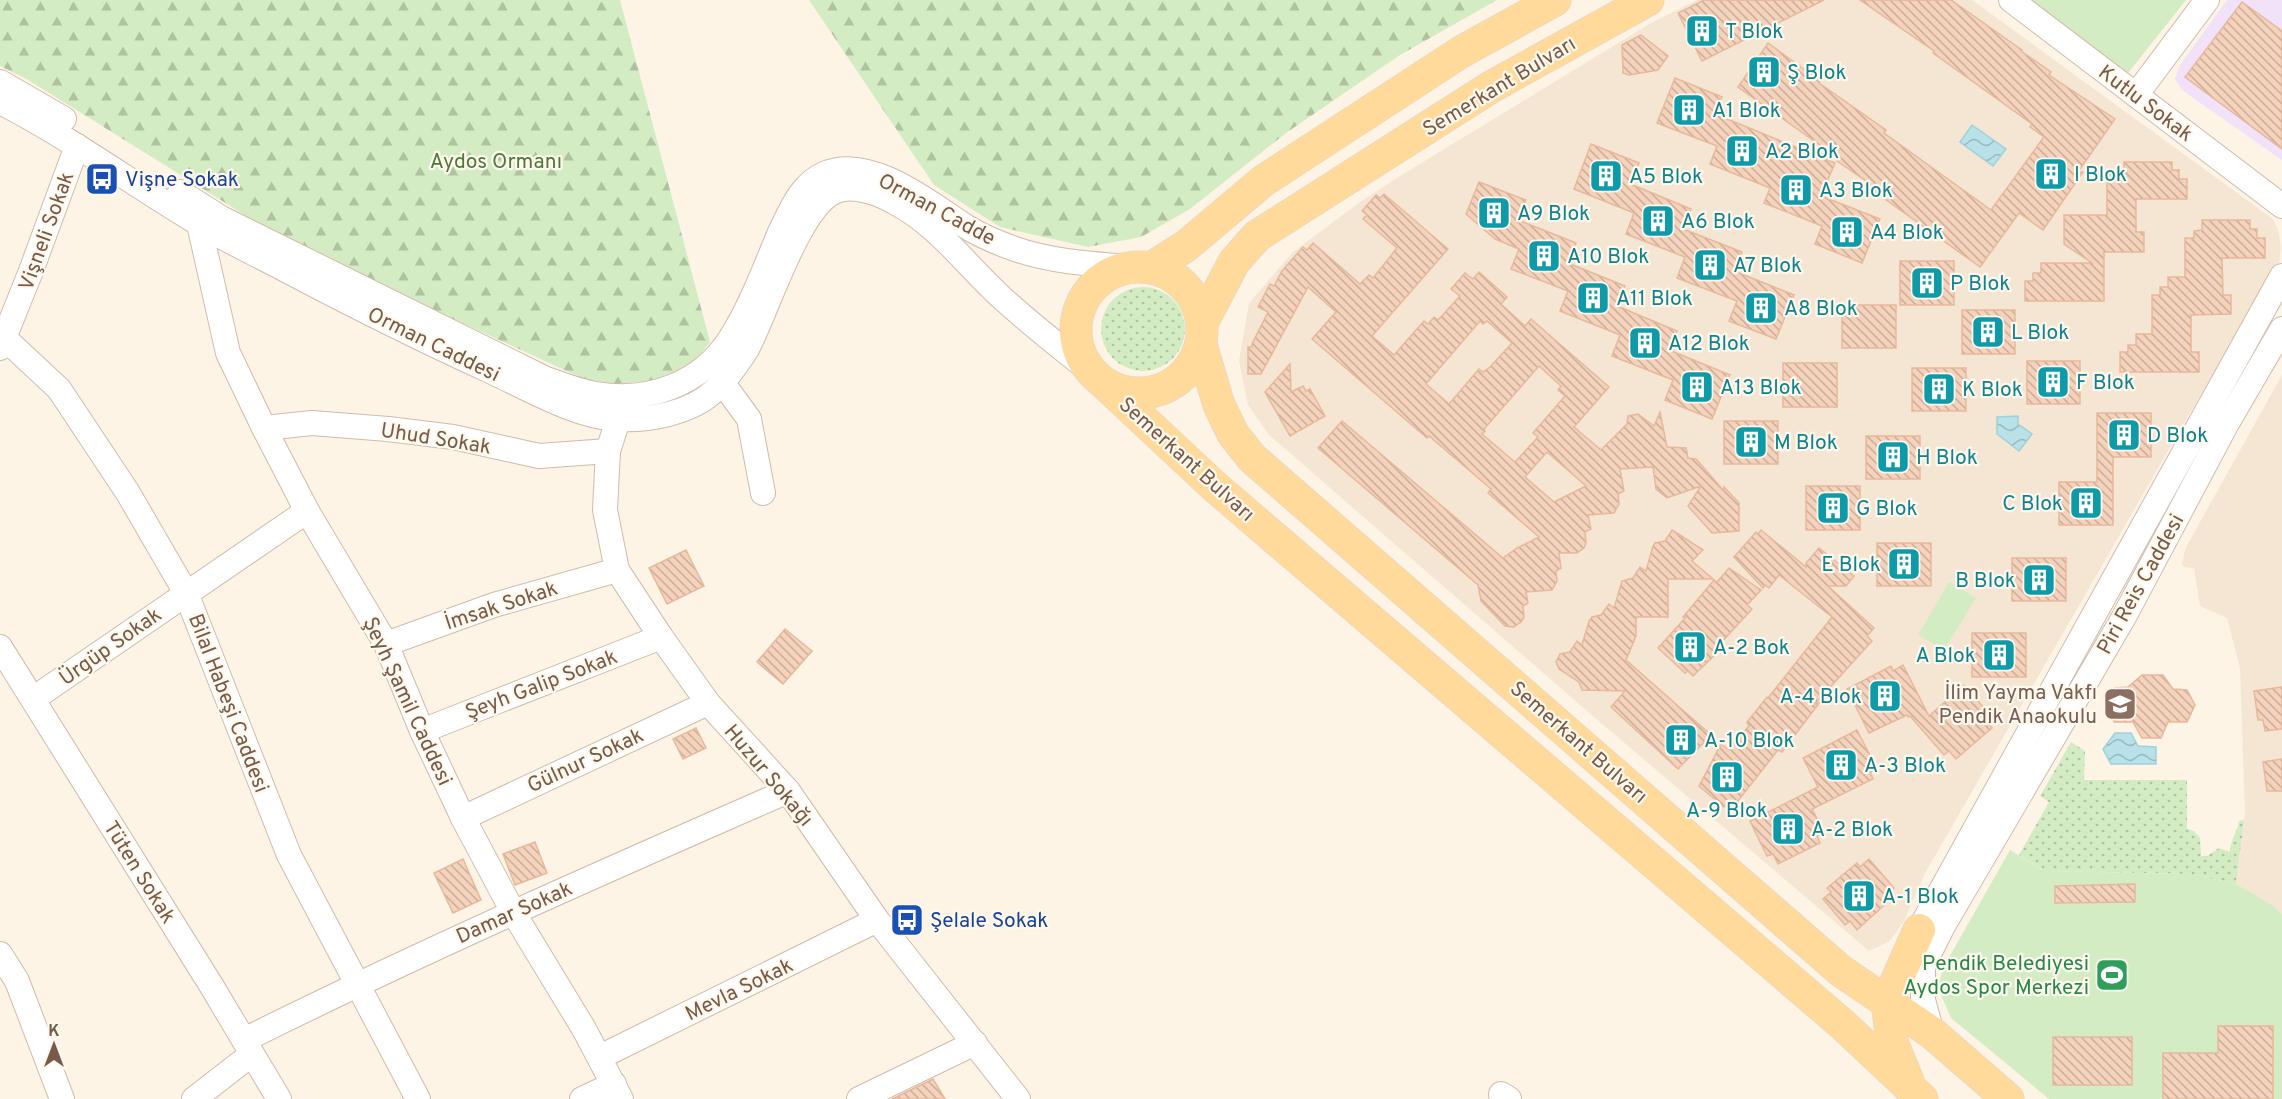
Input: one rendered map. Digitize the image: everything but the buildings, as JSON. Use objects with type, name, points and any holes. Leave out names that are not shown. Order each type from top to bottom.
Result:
[{"type":"main road","points":[[1141,267],[1170,275],[1186,287],[1197,304],[1202,334],[1193,364],[1180,379],[1163,389],[1143,394],[1123,392],[1097,378],[1080,355],[1075,336],[1076,316],[1084,298],[1096,283],[1112,272],[1141,267],[1186,246],[1263,181],[1461,52],[1555,0]]},
{"type":"main road","name":"Semerkant Bulvarı","points":[[1648,0],[1491,87],[1257,236],[1234,262],[1202,334],[1219,405],[1233,434],[1252,458],[1841,971],[1932,1033],[2008,1099]]},
{"type":"main road","name":"Semerkant Bulvarı","points":[[1097,378],[1214,486],[1842,1024],[1916,1093]]},
{"type":"main road","points":[[1841,971],[1874,966],[1895,958],[1919,930]]},
{"type":"main road","points":[[1916,1093],[1892,1042],[1887,1002],[1919,930]]},
{"type":"street","name":"Kutlu Sokak","points":[[2010,0],[2282,206]]},
{"type":"street","points":[[2136,95],[2207,0]]},
{"type":"street","name":"Orman Caddesi","points":[[0,82],[50,110],[221,218],[544,378],[620,408],[662,416],[700,401],[713,392],[746,349],[799,214]]},
{"type":"street","name":"Orman Caddesi","points":[[0,102],[45,125],[200,224],[315,286],[469,362],[572,408],[604,418],[642,395],[666,390],[687,381],[710,365],[730,339],[799,214]]},
{"type":"street","name":"Vişneli Sokak","points":[[1,340],[31,271],[77,146]]},
{"type":"street","name":"Orman Cadde","points":[[799,214],[800,194],[826,172],[854,170],[893,181],[966,227],[1018,250],[1067,262],[1141,267]]},
{"type":"street","name":"Orman Cadde","points":[[799,214],[838,189],[856,188],[894,201],[935,231],[1002,298],[1097,378]]},
{"type":"street","name":"Şeyh Şamil Caddesi","points":[[200,224],[228,353],[264,428],[307,511],[386,644],[422,731],[463,818],[513,912],[600,1057],[618,1092]]},
{"type":"street","name":"Piri Reis Caddesi","points":[[1919,930],[2282,276]]},
{"type":"street","name":"Piri Reis Caddesi","points":[[1932,1033],[1923,1000],[1923,966],[1943,926],[2124,617],[2226,425],[2282,329]]},
{"type":"street","name":"Bilal Habeşi Caddesi","points":[[1,340],[59,390],[128,493],[186,593],[289,855],[418,1099]]},
{"type":"street","points":[[722,382],[749,419],[762,493]]},
{"type":"street","name":"Huzur Sokağı","points":[[620,408],[608,451],[605,510],[617,570],[708,703],[788,791],[877,920],[975,1043],[1014,1098]]},
{"type":"street","name":"Uhud Sokak","points":[[264,428],[312,423],[388,429],[453,437],[539,456],[608,451]]},
{"type":"street","name":"Ürgüp Sokak","points":[[33,699],[307,511]]},
{"type":"street","name":"İmsak Sokak","points":[[386,644],[494,605],[617,570]]},
{"type":"street","name":"Şeyh Galip Sokak","points":[[422,731],[661,637]]},
{"type":"street","name":"Tüten Sokak","points":[[0,647],[279,1099]]},
{"type":"street","name":"Gülnur Sokak","points":[[463,818],[708,703]]},
{"type":"street","name":"Damar Sokak","points":[[194,1099],[248,1047],[357,984],[513,912],[788,791]]},
{"type":"street","name":"Mevla Sokak","points":[[600,1057],[877,920]]},
{"type":"street","points":[[0,954],[18,981],[62,1099]]},
{"type":"street","points":[[859,1099],[975,1043]]},
{"type":"street","points":[[582,1099],[618,1092]]},
{"type":"shaded area","points":[[1697,0],[1972,0],[2273,219],[2279,232],[2281,248],[2279,264],[2184,423],[1924,875],[1904,921],[1890,941],[1869,951],[1594,717],[1269,435],[1248,405],[1239,361],[1249,303],[1293,252],[1360,202],[1400,176],[1651,23]]},
{"type":"shaded area","points":[[2227,0],[2282,0],[2282,160],[2182,90],[2175,79],[2180,65]]},
{"type":"shaded area","points":[[2282,375],[2282,914],[2271,904],[2236,884],[2245,813],[2240,668],[2227,618],[2200,606],[2194,569],[2182,566],[2185,549]]},
{"type":"green space","name":"Aydos Ormanı","points":[[0,0],[620,0],[710,342],[691,366],[650,381],[618,384],[584,379],[423,305],[248,217],[25,78],[0,66]]},
{"type":"green space","points":[[809,0],[1497,0],[1400,55],[1286,133],[1190,209],[1141,237],[1088,247],[1000,227],[934,185]]},
{"type":"green space","points":[[2022,0],[2186,0],[2128,73]]},
{"type":"green space","points":[[1135,287],[1151,287],[1167,294],[1178,305],[1185,321],[1182,345],[1173,359],[1151,371],[1135,371],[1119,364],[1108,353],[1101,337],[1101,321],[1108,305],[1119,294]]},
{"type":"green space","points":[[1949,582],[1976,598],[1944,650],[1918,635]]},
{"type":"green space","points":[[2071,742],[2085,751],[2084,780],[2187,780],[2187,829],[2194,831],[2200,838],[2201,856],[2207,856],[2219,848],[2230,852],[2239,821],[2244,820],[2236,884],[2189,874],[2045,871],[2019,855],[2049,802],[2040,796]]},
{"type":"green space","name":"Pendik Belediyesi Aydos Spor Merkezi","points":[[2010,850],[2045,871],[2189,874],[2236,884],[2271,904],[2282,914],[2282,1099],[2049,1099],[1951,1018],[1941,995],[1939,983],[1943,968]]},
{"type":"water","points":[[1972,125],[2006,149],[1993,166],[1960,142]]},
{"type":"water","points":[[2018,416],[2018,424],[2032,434],[2019,451],[1997,434],[1997,417]]},
{"type":"water","points":[[2115,733],[2131,733],[2138,746],[2156,747],[2156,764],[2111,764],[2103,749]]},
{"type":"place","name":"T Blok","points":[[1702,31]]},
{"type":"place","name":"Ş Blok","points":[[1764,72]]},
{"type":"place","name":"A1 Blok","points":[[1689,110]]},
{"type":"place","name":"A2 Blok","points":[[1742,151]]},
{"type":"place","name":"I Blok","points":[[2051,174]]},
{"type":"place","name":"A5 Blok","points":[[1606,176]]},
{"type":"place","name":"Vişne Sokak","points":[[102,179]]},
{"type":"place","name":"A3 Blok","points":[[1796,190]]},
{"type":"place","name":"A9 Blok","points":[[1494,213]]},
{"type":"place","name":"A6 Blok","points":[[1658,221]]},
{"type":"place","name":"A4 Blok","points":[[1847,232]]},
{"type":"place","name":"A10 Blok","points":[[1544,256]]},
{"type":"place","name":"A7 Blok","points":[[1710,265]]},
{"type":"place","name":"P Blok","points":[[1927,283]]},
{"type":"place","name":"A11 Blok","points":[[1593,298]]},
{"type":"place","name":"A8 Blok","points":[[1761,308]]},
{"type":"place","name":"L Blok","points":[[1988,332]]},
{"type":"place","name":"A12 Blok","points":[[1645,343]]},
{"type":"place","name":"F Blok","points":[[2053,382]]},
{"type":"place","name":"A13 Blok","points":[[1697,387]]},
{"type":"place","name":"K Blok","points":[[1939,389]]},
{"type":"place","name":"D Blok","points":[[2124,435]]},
{"type":"place","name":"M Blok","points":[[1751,442]]},
{"type":"place","name":"H Blok","points":[[1893,457]]},
{"type":"place","name":"C Blok","points":[[2086,503]]},
{"type":"place","name":"G Blok","points":[[1833,508]]},
{"type":"place","name":"E Blok","points":[[1904,564]]},
{"type":"place","name":"B Blok","points":[[2039,580]]},
{"type":"place","name":"A-2 Bok","points":[[1690,647]]},
{"type":"place","name":"A Blok","points":[[1999,655]]},
{"type":"place","name":"A-4 Blok","points":[[1885,696]]},
{"type":"place","name":"İlim Yayma Vakfı Pendik Anaokulu","points":[[2120,704]]},
{"type":"place","name":"A-10 Blok","points":[[1681,740]]},
{"type":"place","name":"A-3 Blok","points":[[1841,765]]},
{"type":"place","name":"A-9 Blok","points":[[1727,777]]},
{"type":"place","name":"A-2 Blok","points":[[1788,829]]},
{"type":"place","name":"A-1 Blok","points":[[1859,896]]},
{"type":"place","name":"Şelale Sokak","points":[[907,920]]},
{"type":"place","name":"Pendik Belediyesi Aydos Spor Merkezi","points":[[2112,975]]}]
